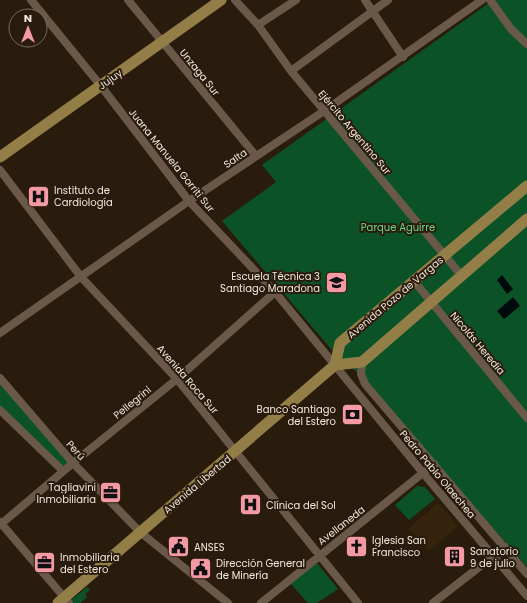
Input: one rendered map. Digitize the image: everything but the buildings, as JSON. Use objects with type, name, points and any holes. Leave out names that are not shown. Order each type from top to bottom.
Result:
[{"type":"main road","name":"Jujuy","points":[[0,157],[221,0]]},
{"type":"main road","name":"Avenida Pozo de Vargas","points":[[335,365],[340,343],[527,186]]},
{"type":"main road","points":[[335,365],[362,362],[527,218]]},
{"type":"main road","name":"Avenida Libertad","points":[[64,601],[140,532],[335,365]]},
{"type":"street","name":"Juana Manuela Gorriti Sur","points":[[31,0],[101,86],[189,201],[275,292],[335,365]]},
{"type":"street","name":"Unzaga Sur","points":[[128,0],[256,156]]},
{"type":"street","name":"Ejército Argentino Sur","points":[[235,0],[258,25],[291,71],[461,275]]},
{"type":"street","points":[[258,25],[296,0]]},
{"type":"street","points":[[365,0],[374,11],[402,56]]},
{"type":"street","points":[[291,71],[388,0]]},
{"type":"street","name":"Salta","points":[[0,333],[189,201],[324,111],[482,0]]},
{"type":"street","points":[[490,0],[511,29],[527,44]]},
{"type":"street","name":"Avenida Roca Sur","points":[[0,170],[81,277],[177,379],[358,603]]},
{"type":"street","name":"Nicolás Heredia","points":[[414,281],[527,418]]},
{"type":"street","name":"Pellegrini","points":[[1,524],[63,471],[177,379],[275,292]]},
{"type":"street","name":"Pedro Pablo Olaechea","points":[[362,362],[361,374],[365,384],[527,574]]},
{"type":"street","name":"Pedro Pablo Olaechea","points":[[335,365],[423,473],[494,555],[527,596]]},
{"type":"street","name":"Perú","points":[[0,378],[73,463],[140,532],[228,603]]},
{"type":"street","points":[[0,410],[63,471]]},
{"type":"street","name":"Avellaneda","points":[[261,603],[318,555],[434,464]]},
{"type":"street","points":[[1,524],[64,601]]},
{"type":"street","points":[[433,603],[504,547]]},
{"type":"shaded area","points":[[502,275],[513,289],[507,294],[497,280]]},
{"type":"shaded area","points":[[513,297],[520,306],[504,319],[497,311]]},
{"type":"shaded area","points":[[438,503],[458,526],[429,551],[409,528]]},
{"type":"green space","name":"Parque Aguirre","points":[[493,0],[527,0],[527,567],[357,372],[337,356],[222,221],[276,182],[262,165]]},
{"type":"green space","points":[[0,377],[71,463],[60,471],[0,406]]},
{"type":"green space","points":[[417,486],[425,487],[435,499],[409,520],[395,505]]},
{"type":"green space","points":[[317,563],[338,589],[317,603],[308,603],[290,583]]},
{"type":"green space","points":[[87,587],[90,590],[85,594],[87,597],[80,603],[73,603],[71,600]]},
{"type":"place","name":"Instituto de Cardiología","points":[[38,196]]},
{"type":"place","name":"Escuela Técnica 3 Santiago Maradona","points":[[336,282]]},
{"type":"place","name":"Banco Santiago del Estero","points":[[352,415]]},
{"type":"place","name":"Tagliavini Inmobiliaria","points":[[111,493]]},
{"type":"place","name":"Clínica del Sol","points":[[251,505]]},
{"type":"place","name":"Iglesia San Francisco","points":[[357,546]]},
{"type":"place","name":"ANSES","points":[[179,547]]},
{"type":"place","name":"Sanatorio 9 de julio","points":[[454,557]]},
{"type":"place","name":"Inmobiliaria del Estero","points":[[44,563]]},
{"type":"place","name":"Dirección General de Minería","points":[[200,569]]}]
